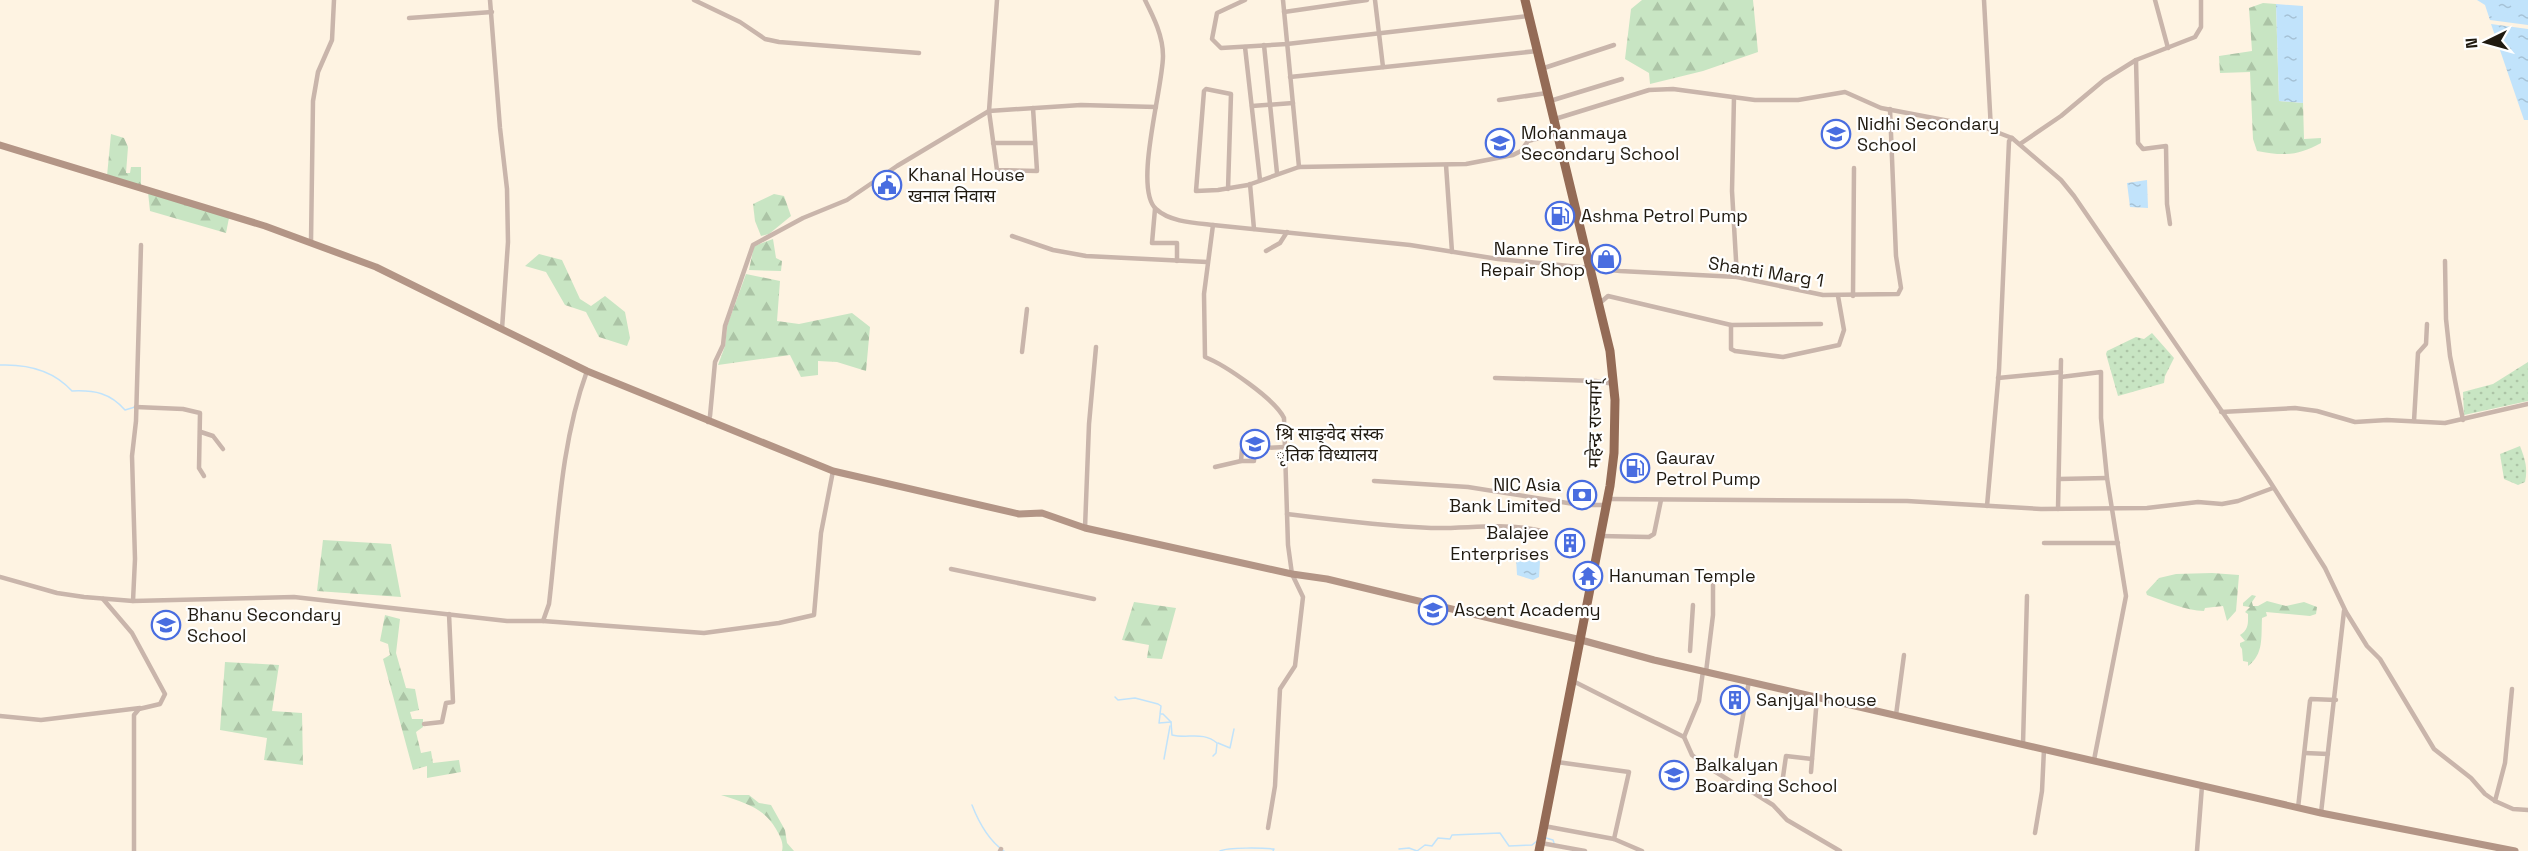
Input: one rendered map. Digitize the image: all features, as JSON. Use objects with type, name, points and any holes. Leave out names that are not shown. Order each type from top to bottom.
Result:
[{"type":"highway","name":"महेन्द्र राज्मार्ग्","points":[[1525,0],[1610,351],[1614,384],[1614,453],[1607,502],[1540,847]]},
{"type":"street","points":[[311,242],[313,101],[315,82],[332,40],[334,0]]},
{"type":"street","points":[[490,0],[507,189],[508,260],[502,329]]},
{"type":"street","points":[[694,0],[740,22],[765,39],[778,42],[919,52]]},
{"type":"street","points":[[997,0],[989,111],[997,170],[1037,171],[1032,108]]},
{"type":"street","points":[[1145,0],[1160,32],[1163,55],[1146,178],[1155,209],[1152,243],[1177,243],[1177,261]]},
{"type":"street","points":[[1245,0],[1217,13],[1212,39],[1221,48],[1287,44],[1529,16]]},
{"type":"street","points":[[1283,0],[1299,167]]},
{"type":"street","points":[[1284,12],[1367,0]]},
{"type":"street","points":[[1376,0],[1383,67]]},
{"type":"street","points":[[1984,0],[1991,130]]},
{"type":"street","points":[[2155,0],[2168,48]]},
{"type":"street","points":[[2020,144],[2061,116],[2104,80],[2136,60],[2195,37],[2199,32],[2201,0]]},
{"type":"street","points":[[409,18],[492,12]]},
{"type":"street","points":[[1264,45],[1277,173]]},
{"type":"street","points":[[1541,69],[1614,45]]},
{"type":"street","points":[[1245,47],[1260,180]]},
{"type":"street","points":[[1290,77],[1537,51]]},
{"type":"street","points":[[2136,60],[2138,143],[2143,149],[2166,146],[2167,204],[2170,224]]},
{"type":"street","points":[[1499,100],[1549,97],[1622,78]]},
{"type":"street","points":[[1228,189],[1231,94],[1206,89],[1203,91],[1196,191],[1228,189],[1250,184],[1299,167],[1446,165],[1513,155],[1521,150],[1528,141],[1558,133]]},
{"type":"street","points":[[1555,120],[1649,90],[1673,89],[1755,100],[1798,100],[1845,92],[1855,94],[1870,104],[1890,110],[1991,130],[2012,138],[2061,180],[2074,196],[2273,488],[2325,568],[2344,610],[2367,646],[2380,659],[2434,749],[2472,778],[2485,794],[2495,801],[2513,809],[2528,810]]},
{"type":"street","points":[[1734,97],[1732,191],[1737,277]]},
{"type":"street","points":[[1252,106],[1293,103]]},
{"type":"street","points":[[708,422],[715,362],[723,345],[725,326],[753,244],[803,218],[847,200],[897,166],[989,111],[1091,105],[1156,106]]},
{"type":"street","name":"Shanti Marg 1","points":[[1155,209],[1169,217],[1188,222],[1287,232],[1498,259],[1620,271],[1737,277],[1814,294],[1853,296],[1898,294],[1900,292],[1896,256],[1890,110]]},
{"type":"street","points":[[1987,506],[1998,378],[2009,141],[2012,138]]},
{"type":"street","points":[[993,143],[1035,142]]},
{"type":"street","points":[[0,144],[178,198],[311,242],[376,267],[587,372],[833,471],[1019,514],[1042,513],[1084,528],[1292,574],[1328,579],[1704,671],[2298,808],[2515,851]]},
{"type":"street","points":[[1446,165],[1452,252]]},
{"type":"street","points":[[1853,296],[1854,168]]},
{"type":"street","points":[[1250,184],[1254,229]]},
{"type":"street","points":[[1213,225],[1204,294],[1205,357],[1220,363],[1274,404],[1284,418],[1287,514],[1292,574],[1302,597],[1295,666],[1280,688],[1275,786],[1268,828]]},
{"type":"street","points":[[1266,250],[1280,243],[1287,232]]},
{"type":"street","points":[[1012,236],[1053,250],[1086,256],[1207,262]]},
{"type":"street","points":[[133,601],[135,559],[132,456],[136,407],[141,245]]},
{"type":"street","points":[[2445,261],[2450,356],[2463,420]]},
{"type":"street","points":[[1598,304],[1608,296],[1731,325],[1821,324]]},
{"type":"street","points":[[1731,325],[1730,344],[1731,349],[1735,351],[1783,357],[1839,345],[1844,330],[1838,296]]},
{"type":"street","points":[[1022,352],[1027,309]]},
{"type":"street","points":[[2414,421],[2418,353],[2426,344],[2427,324]]},
{"type":"street","points":[[1084,528],[1089,424],[1096,347]]},
{"type":"street","points":[[2058,509],[2061,360]]},
{"type":"street","points":[[543,621],[549,604],[567,441],[576,402],[587,372]]},
{"type":"street","points":[[1998,378],[2101,372],[2101,418],[2107,478],[2126,596],[2094,760]]},
{"type":"street","points":[[1495,378],[1596,381],[1614,384]]},
{"type":"street","points":[[2221,412],[2295,408],[2317,411],[2355,422],[2445,423],[2528,404]]},
{"type":"street","points":[[136,407],[183,409],[200,414],[199,468],[204,476]]},
{"type":"street","points":[[201,432],[213,436],[223,449]]},
{"type":"street","points":[[1241,461],[1242,449],[1285,447]]},
{"type":"street","points":[[1215,467],[1241,461],[1254,461],[1254,448]]},
{"type":"street","points":[[0,577],[57,593],[103,599],[133,601],[294,597],[507,621],[543,621],[704,633],[779,623],[814,615],[821,533],[833,471]]},
{"type":"street","points":[[2059,479],[2107,478]]},
{"type":"street","points":[[1374,481],[1465,487],[1580,505],[1661,500],[1907,501],[2058,509],[2147,508],[2198,502],[2230,502],[2273,488]]},
{"type":"street","points":[[1600,536],[1649,537],[1654,534],[1661,500]]},
{"type":"street","points":[[1287,514],[1371,524],[1431,528],[1518,525],[1542,531]]},
{"type":"street","points":[[2044,543],[2118,543]]},
{"type":"street","points":[[951,569],[1095,599]]},
{"type":"street","points":[[1684,737],[1699,701],[1713,615],[1713,585]]},
{"type":"street","points":[[2023,744],[2026,597]]},
{"type":"street","points":[[0,716],[41,720],[160,704],[165,694],[132,633],[103,599]]},
{"type":"street","points":[[1690,651],[1693,605]]},
{"type":"street","points":[[2321,813],[2336,700],[2344,610]]},
{"type":"street","points":[[424,724],[442,722],[446,703],[453,702],[449,614]]},
{"type":"street","points":[[1896,715],[1904,655]]},
{"type":"street","points":[[1572,681],[1684,737],[1692,755],[1703,764],[1773,805],[1787,820],[1840,851]]},
{"type":"street","points":[[1736,756],[1749,681]]},
{"type":"street","points":[[2495,801],[2505,763],[2512,689]]},
{"type":"street","points":[[1811,772],[1817,697]]},
{"type":"street","points":[[2298,808],[2310,701],[2336,700]]},
{"type":"street","points":[[134,851],[134,715],[142,708]]},
{"type":"street","points":[[2034,834],[2042,791],[2044,749]]},
{"type":"street","points":[[2305,753],[2328,754]]},
{"type":"street","points":[[1781,791],[1786,756],[1812,759]]},
{"type":"street","points":[[1557,762],[1629,772],[1614,839]]},
{"type":"street","points":[[2197,851],[2202,786]]},
{"type":"street","points":[[1544,826],[1614,839],[1642,851]]},
{"type":"street","points":[[1540,847],[1585,851]]},
{"type":"green space","points":[[1642,0],[1753,0],[1758,52],[1703,71],[1650,84],[1649,73],[1625,59],[1631,9]]},
{"type":"green space","points":[[2263,3],[2276,4],[2279,101],[2303,103],[2304,139],[2321,138],[2321,143],[2297,153],[2275,154],[2257,151],[2253,139],[2250,72],[2220,73],[2219,56],[2252,51],[2249,8]]},
{"type":"green space","points":[[111,134],[124,138],[128,147],[126,173],[130,173],[131,167],[141,167],[141,186],[107,176]]},
{"type":"green space","points":[[148,192],[229,218],[226,233],[150,211]]},
{"type":"green space","points":[[774,194],[784,196],[791,216],[769,234],[761,236],[755,221],[753,204]]},
{"type":"green space","points":[[773,239],[776,258],[782,261],[781,271],[749,270],[754,246]]},
{"type":"green space","points":[[539,254],[562,260],[580,299],[591,306],[605,296],[625,312],[630,338],[627,346],[599,337],[586,312],[565,305],[546,272],[525,266]]},
{"type":"green space","points":[[746,274],[780,281],[777,321],[799,324],[852,313],[870,327],[866,371],[837,362],[818,361],[818,375],[801,377],[790,355],[718,365],[725,346],[727,326]]},
{"type":"green space","points":[[2152,333],[2174,358],[2164,383],[2118,396],[2107,351],[2136,337],[2144,339]]},
{"type":"green space","points":[[2528,362],[2528,401],[2464,415],[2463,392],[2493,384]]},
{"type":"green space","points":[[2520,446],[2525,459],[2526,472],[2525,482],[2518,485],[2504,479],[2500,454]]},
{"type":"green space","points":[[323,540],[391,544],[401,597],[317,591]]},
{"type":"green space","points":[[2176,574],[2239,575],[2236,611],[2227,621],[2223,606],[2205,608],[2204,611],[2190,609],[2147,595],[2146,592],[2159,578]]},
{"type":"green space","points":[[2252,595],[2256,596],[2252,602],[2253,606],[2267,601],[2286,606],[2304,602],[2317,607],[2316,614],[2310,616],[2266,612],[2267,616],[2262,618],[2259,651],[2248,666],[2248,662],[2243,661],[2240,643],[2245,641],[2240,635],[2247,626],[2248,614],[2245,612],[2250,607],[2243,606],[2243,603]]},
{"type":"green space","points":[[1134,602],[1176,608],[1162,659],[1147,658],[1149,645],[1122,640]]},
{"type":"green space","points":[[385,615],[400,619],[396,653],[406,688],[415,689],[419,710],[410,712],[412,719],[423,719],[423,727],[416,732],[421,753],[431,751],[433,763],[459,760],[461,772],[427,778],[427,766],[413,770],[383,659],[390,655],[388,644],[380,641]]},
{"type":"green space","points":[[225,662],[279,665],[272,711],[302,713],[303,765],[264,760],[267,738],[220,730]]},
{"type":"green space","points":[[721,795],[749,795],[759,803],[771,805],[785,830],[787,843],[794,851],[782,851],[782,842],[777,832],[771,822],[759,811],[746,803]]},
{"type":"water","points":[[2477,0],[2528,0],[2528,25],[2490,20],[2485,5]]},
{"type":"water","points":[[2276,4],[2303,6],[2303,103],[2279,101]]},
{"type":"water","points":[[2491,24],[2528,29],[2528,120],[2524,120]]},
{"type":"water","points":[[2147,180],[2148,208],[2130,207],[2127,183]]},
{"type":"water","points":[[1528,550],[1538,557],[1540,562],[1539,577],[1533,580],[1517,575],[1516,558]]},
{"type":"waterway","points":[[0,365],[39,370],[57,378],[72,391],[88,391],[108,396],[125,410],[135,407]]},
{"type":"waterway","points":[[1115,697],[1118,700],[1135,698],[1158,704],[1161,706],[1160,714],[1171,722],[1172,735],[1201,736],[1212,739],[1217,743],[1216,753],[1213,756]]},
{"type":"waterway","points":[[1160,715],[1159,723],[1171,722]]},
{"type":"waterway","points":[[1164,759],[1170,726]]},
{"type":"waterway","points":[[1218,743],[1230,748],[1234,729]]},
{"type":"waterway","points":[[972,805],[985,831],[1004,851]]},
{"type":"waterway","points":[[1399,849],[1409,848],[1417,851],[1425,845],[1432,846],[1438,838],[1450,839],[1452,835],[1500,833],[1509,846],[1532,845],[1537,841]]},
{"type":"waterway","points":[[1546,838],[1553,840],[1554,843]]},
{"type":"waterway","points":[[1220,851],[1246,848],[1274,849],[1273,851]]},
{"type":"place","name":"Nidhi Secondary School","points":[[1836,134]]},
{"type":"place","name":"Mohanmaya Secondary School","points":[[1500,143]]},
{"type":"place","name":"Khanal House खनाल निवास","points":[[887,185]]},
{"type":"place","name":"Ashma Petrol Pump","points":[[1560,216]]},
{"type":"place","name":"Nanne Tire Repair Shop","points":[[1606,259]]},
{"type":"place","name":"श्रि साङ्वेद संस्क ृतिक विध्यालय","points":[[1255,444]]},
{"type":"place","name":"Gaurav Petrol Pump","points":[[1635,468]]},
{"type":"place","name":"NIC Asia Bank Limited","points":[[1582,495]]},
{"type":"place","name":"Balajee Enterprises","points":[[1570,543]]},
{"type":"place","name":"Hanuman Temple","points":[[1588,576]]},
{"type":"place","name":"Ascent Academy","points":[[1433,610]]},
{"type":"place","name":"Bhanu Secondary School","points":[[166,625]]},
{"type":"place","name":"Sanjyal house","points":[[1735,700]]},
{"type":"place","name":"Balkalyan Boarding School","points":[[1674,775]]}]
